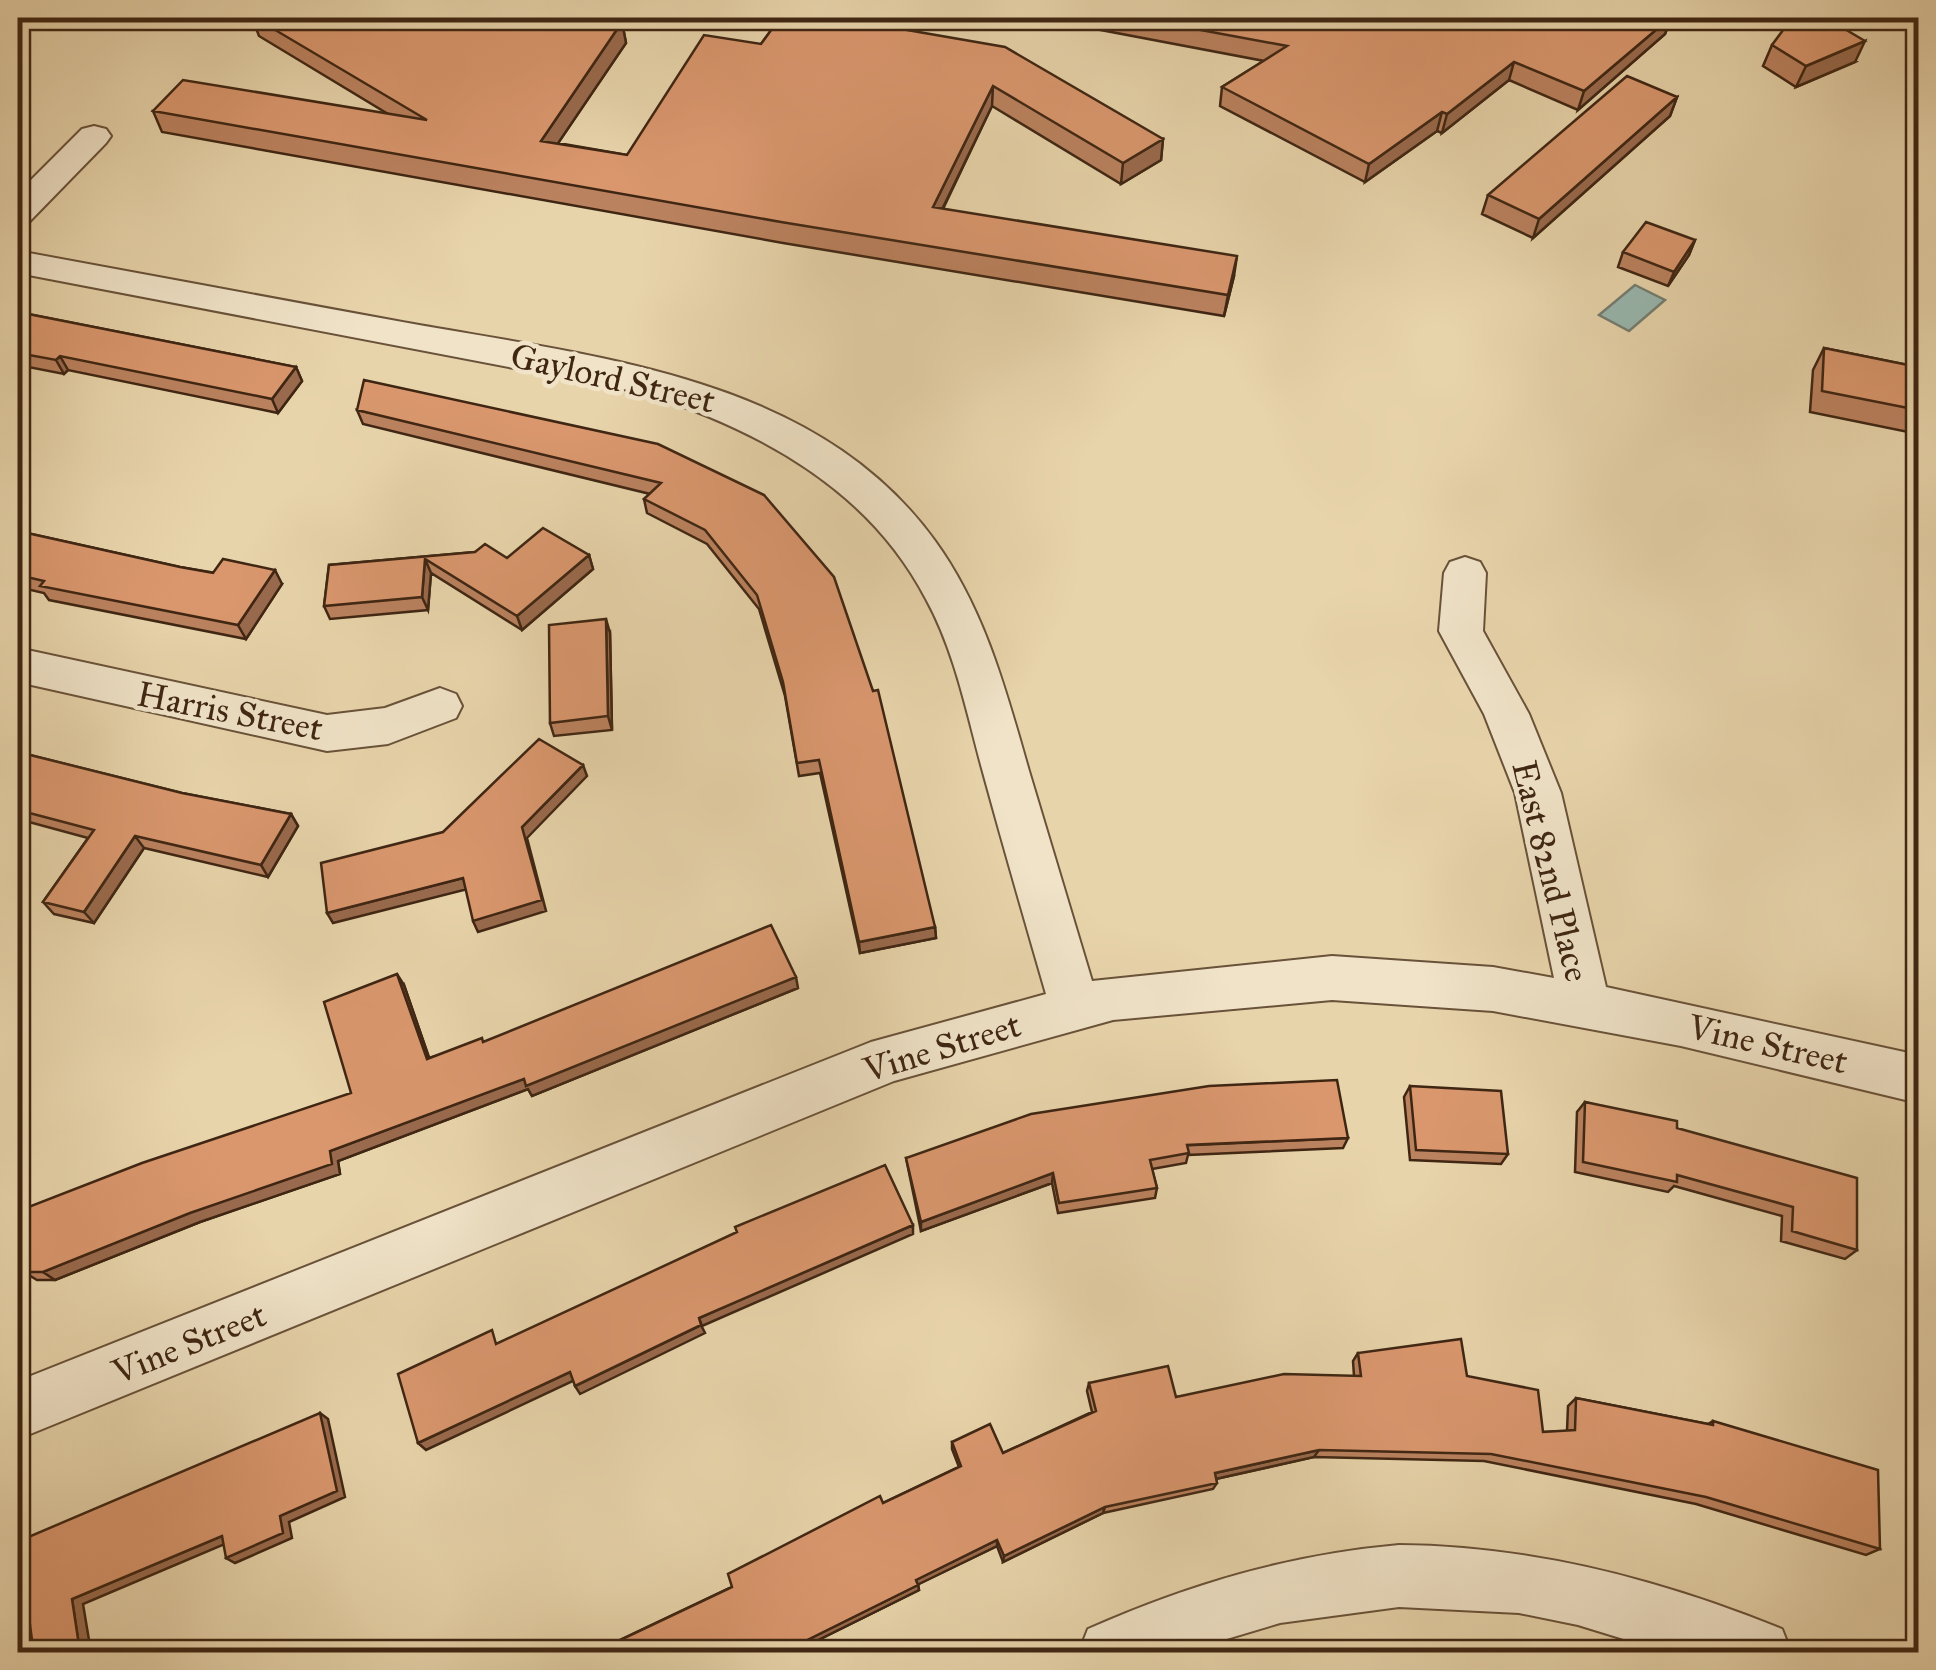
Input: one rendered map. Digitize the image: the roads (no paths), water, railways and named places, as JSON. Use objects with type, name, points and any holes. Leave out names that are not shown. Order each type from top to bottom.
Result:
[{"type":"street","points":[[18,213],[94,136]]},
{"type":"street","name":"Gaylord Street","points":[[18,262],[648,381],[735,408],[774,426],[839,466],[878,500],[920,550],[963,632],[1074,1008]]},
{"type":"street","name":"East 82nd Place","points":[[1465,573],[1461,631],[1506,714],[1538,793],[1566,906],[1584,1004]]},
{"type":"street","name":"Harris Street","points":[[18,665],[328,733],[388,726],[440,706]]},
{"type":"street","name":"Vine Street","points":[[18,1410],[889,1059],[1074,1008],[1152,992],[1332,978],[1493,989],[1584,1004],[1918,1079]]},
{"type":"street","points":[[1112,1652],[1157,1629],[1282,1590],[1424,1576],[1576,1594],[1759,1652]]},
{"type":"water","points":[[1635,285],[1665,300],[1629,331],[1599,315]]}]
